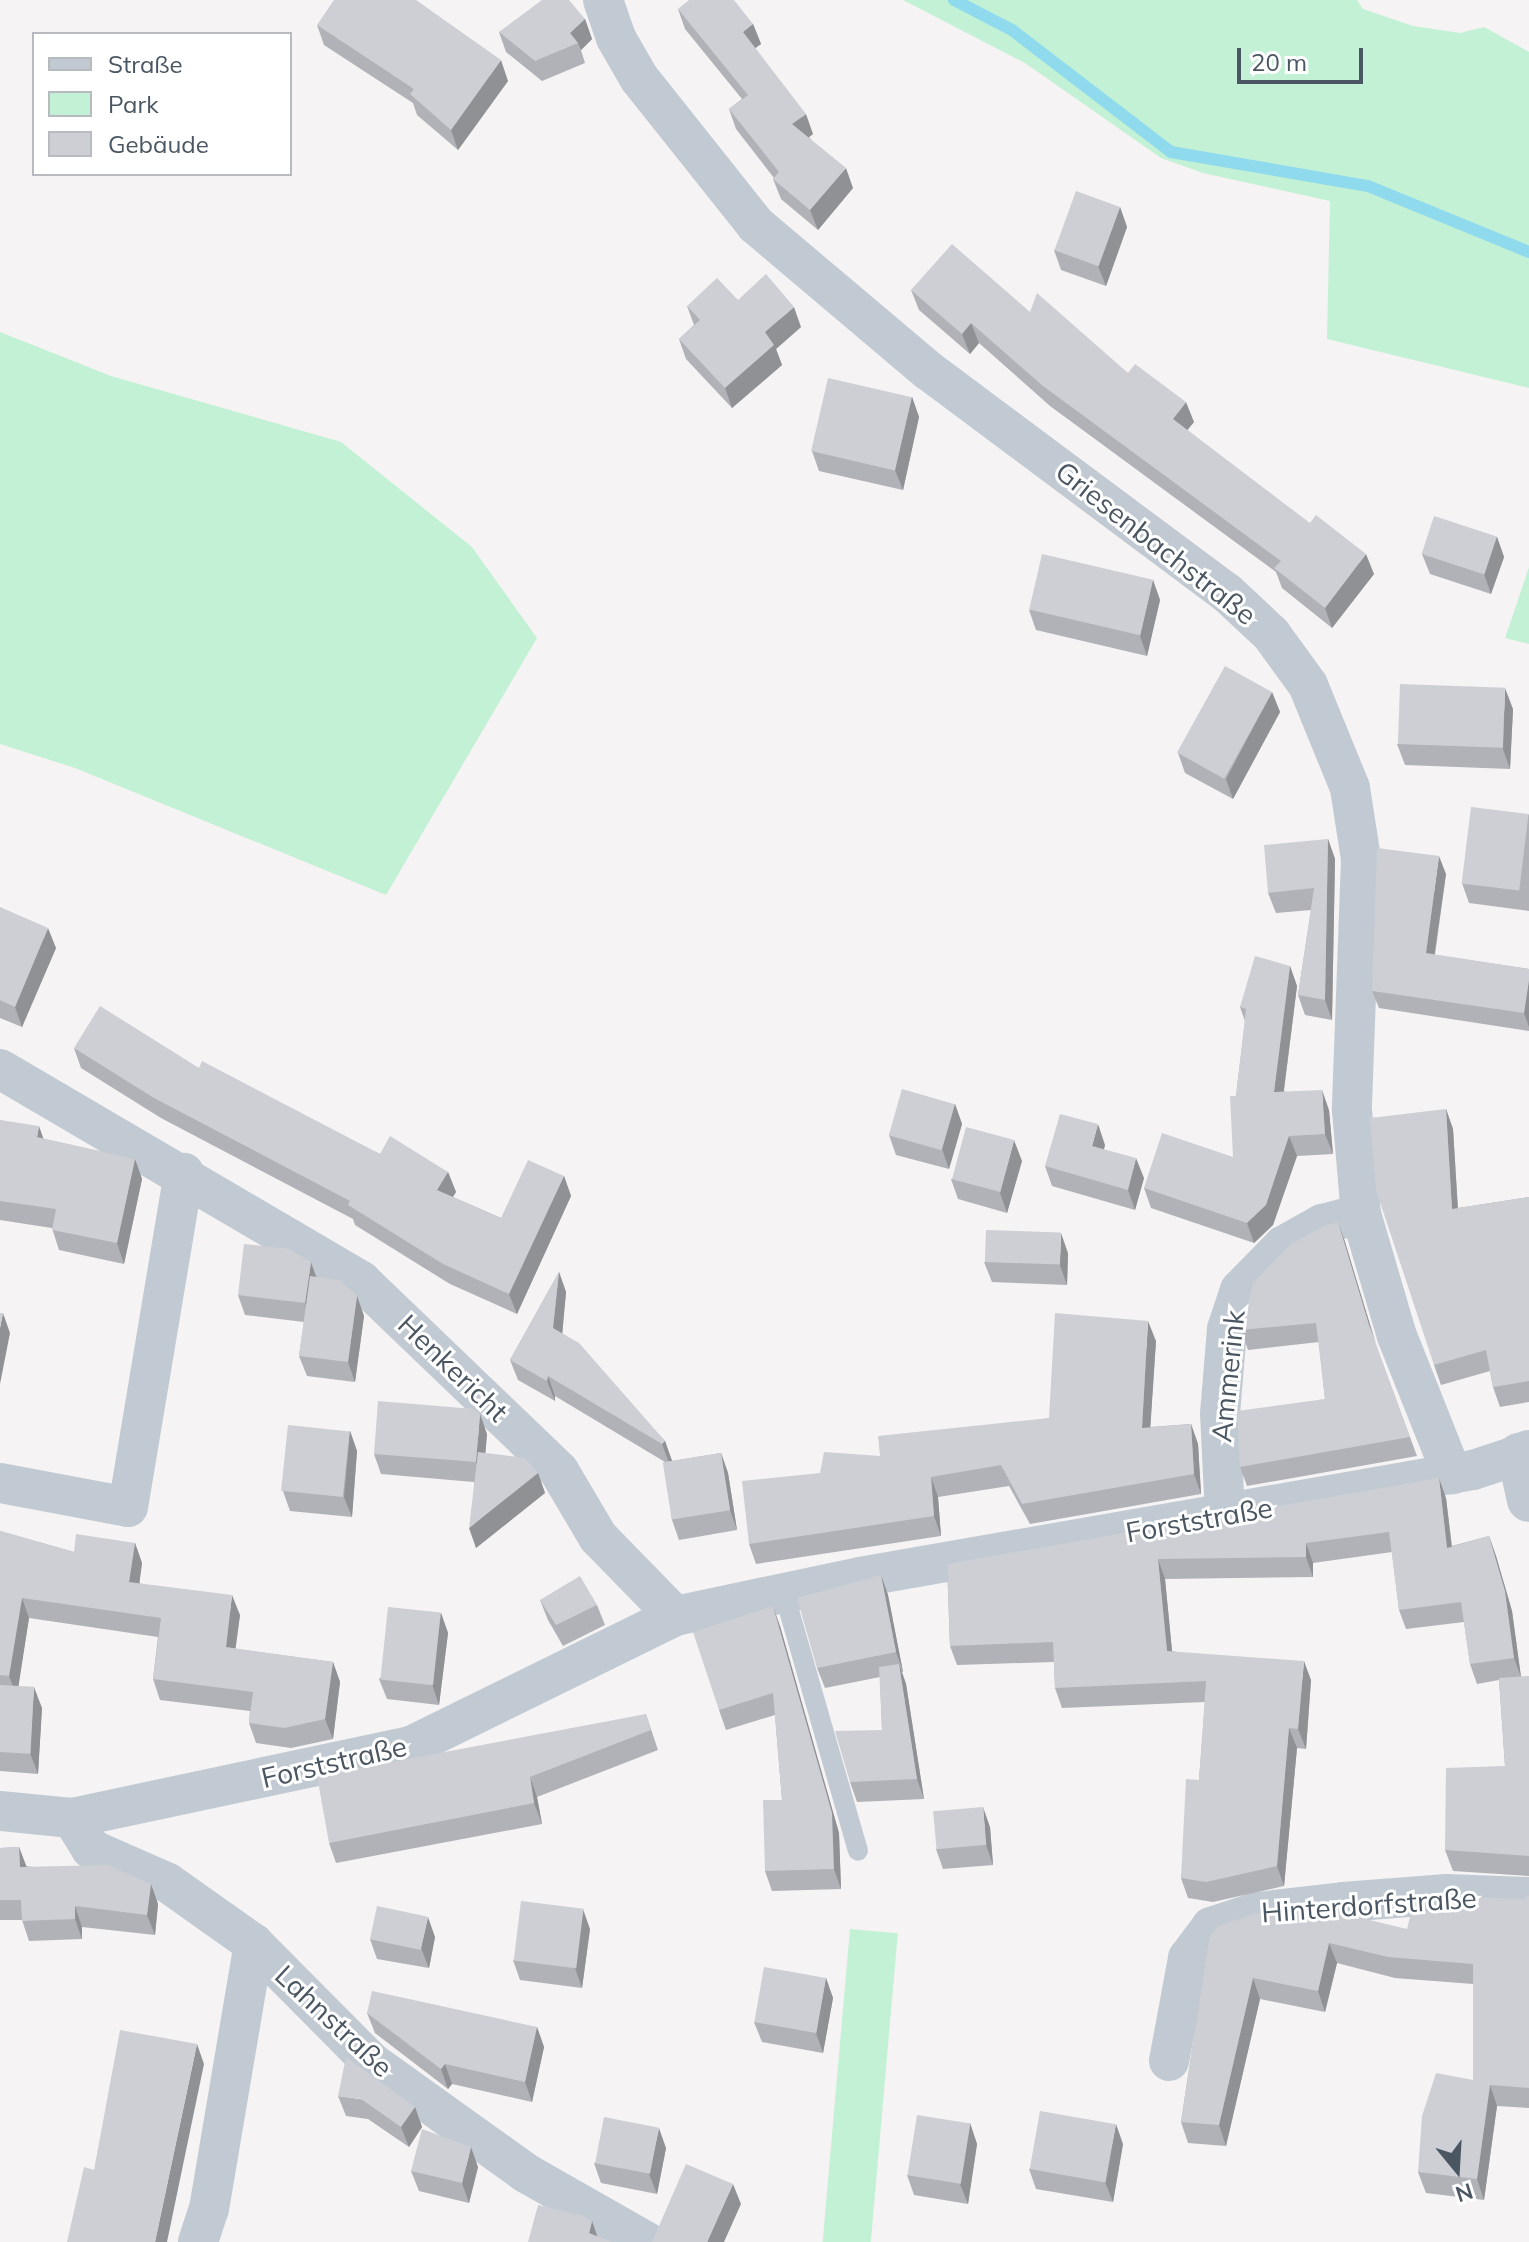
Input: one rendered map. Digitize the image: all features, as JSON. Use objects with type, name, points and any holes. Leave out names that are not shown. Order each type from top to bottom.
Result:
[{"type":"street","name":"Griesenbachstraße","points":[[603,0],[616,38],[639,78],[756,225],[929,371],[1192,564],[1258,621],[1298,668],[1350,788],[1361,859],[1352,1073],[1361,1214],[1387,1308],[1452,1474]]},
{"type":"street","name":"Henkericht","points":[[0,1069],[184,1173],[361,1281],[559,1471],[598,1537],[675,1616]]},
{"type":"street","points":[[0,1483],[128,1507],[184,1173]]},
{"type":"street","name":"Ammerink","points":[[1225,1515],[1220,1414],[1227,1329],[1240,1290],[1283,1246],[1322,1224],[1361,1214]]},
{"type":"street","points":[[1524,1454],[1529,1500]]},
{"type":"street","name":"Forststraße","points":[[0,1811],[72,1818],[411,1746],[675,1616],[784,1593],[1452,1474],[1524,1454]]},
{"type":"street","name":"Lahnstraße","points":[[72,1818],[91,1849],[168,1883],[254,1944],[371,2062],[526,2173],[647,2242]]},
{"type":"street","name":"Hinterdorfstraße","points":[[1169,2061],[1188,1958],[1211,1927],[1257,1912],[1343,1902],[1447,1894],[1529,1897]]},
{"type":"street","points":[[198,2242],[209,2209],[254,1944]]},
{"type":"lane","points":[[784,1593],[858,1851]]},
{"type":"green space","points":[[903,0],[1357,0],[1363,9],[1413,26],[1460,33],[1484,27],[1529,52],[1529,388],[1327,339],[1330,201],[1203,173],[1161,158],[1025,63]]},
{"type":"green space","points":[[0,332],[111,376],[341,442],[472,547],[537,638],[386,895],[75,768],[0,744]]},
{"type":"green space","points":[[1529,567],[1529,644],[1505,638]]},
{"type":"green space","points":[[850,1929],[898,1933],[871,2242],[823,2242]]},
{"type":"building","points":[[334,0],[416,0],[501,60],[451,130],[410,94],[414,89],[317,25]]},
{"type":"building","points":[[542,0],[569,0],[585,19],[570,33],[578,43],[535,61],[499,32]]},
{"type":"building","points":[[689,0],[734,0],[753,24],[743,32],[806,114],[792,124],[846,168],[810,210],[773,179],[779,172],[729,109],[748,95],[678,9]]},
{"type":"building","points":[[1076,191],[1120,207],[1099,266],[1054,250]]},
{"type":"building","points":[[952,244],[1030,312],[1037,293],[1128,373],[1135,364],[1186,402],[1173,419],[1310,523],[1316,515],[1366,554],[1325,608],[1274,568],[1281,561],[1043,386],[971,323],[962,334],[911,290]]},
{"type":"building","points":[[766,274],[794,307],[765,332],[774,345],[725,388],[679,339],[700,320],[687,306],[717,278],[738,300]]},
{"type":"building","points":[[828,378],[912,397],[895,470],[811,451]]},
{"type":"building","points":[[1434,516],[1497,536],[1484,574],[1422,554]]},
{"type":"building","points":[[1042,554],[1153,580],[1140,635],[1029,610]]},
{"type":"building","points":[[1225,666],[1272,692],[1224,779],[1177,753]]},
{"type":"building","points":[[1400,684],[1505,688],[1503,748],[1398,744]]},
{"type":"building","points":[[1471,807],[1529,814],[1519,890],[1462,883]]},
{"type":"building","points":[[1328,839],[1325,1000],[1298,995],[1314,888],[1268,893],[1264,845]]},
{"type":"building","points":[[1377,848],[1439,856],[1426,953],[1529,969],[1524,1013],[1372,991]]},
{"type":"building","points":[[0,907],[48,928],[15,1007],[0,1000]]},
{"type":"building","points":[[1255,956],[1290,966],[1274,1092],[1322,1090],[1325,1134],[1289,1136],[1266,1205],[1247,1223],[1144,1188],[1162,1133],[1233,1157],[1230,1096],[1236,1096],[1246,1009],[1240,1007]]},
{"type":"building","points":[[100,1006],[199,1068],[202,1061],[380,1154],[390,1136],[448,1172],[437,1190],[501,1218],[528,1160],[564,1176],[509,1294],[443,1264],[348,1205],[350,1201],[154,1098],[74,1048]]},
{"type":"building","points":[[902,1089],[955,1104],[942,1150],[889,1135]]},
{"type":"building","points":[[1446,1109],[1452,1209],[1529,1197],[1529,1381],[1493,1387],[1486,1350],[1434,1365],[1376,1190],[1370,1118]]},
{"type":"building","points":[[1060,1114],[1098,1124],[1092,1146],[1136,1158],[1128,1190],[1045,1166]]},
{"type":"building","points":[[0,1120],[39,1126],[37,1137],[135,1159],[117,1243],[52,1230],[56,1209],[0,1201]]},
{"type":"building","points":[[966,1127],[1014,1140],[1000,1192],[952,1179]]},
{"type":"building","points":[[1338,1222],[1369,1325],[1410,1437],[1240,1467],[1237,1411],[1325,1399],[1316,1323],[1241,1330],[1253,1283],[1290,1245],[1324,1226]]},
{"type":"building","points":[[986,1230],[1061,1233],[1060,1265],[985,1262]]},
{"type":"building","points":[[244,1244],[289,1249],[311,1262],[305,1303],[238,1295]]},
{"type":"building","points":[[559,1272],[553,1328],[579,1343],[665,1441],[662,1444],[548,1376],[547,1381],[510,1360]]},
{"type":"building","points":[[310,1276],[340,1280],[357,1296],[348,1362],[299,1356]]},
{"type":"building","points":[[1055,1313],[1148,1321],[1142,1428],[1191,1424],[1194,1474],[1022,1504],[1001,1465],[931,1477],[934,1516],[749,1544],[742,1481],[820,1473],[824,1452],[880,1456],[878,1436],[1049,1418]]},
{"type":"building","points":[[378,1401],[474,1409],[480,1414],[476,1462],[374,1454]]},
{"type":"building","points":[[288,1425],[350,1431],[343,1497],[281,1491]]},
{"type":"building","points":[[478,1452],[525,1458],[538,1473],[469,1528]]},
{"type":"building","points":[[721,1453],[730,1510],[672,1520],[663,1462]]},
{"type":"building","points":[[1439,1478],[1447,1548],[1489,1536],[1505,1591],[1514,1658],[1470,1664],[1461,1602],[1399,1610],[1389,1532],[1306,1543],[1306,1557],[1158,1559],[1167,1651],[1304,1661],[1298,1729],[1289,1728],[1277,1866],[1206,1882],[1181,1878],[1186,1779],[1199,1780],[1206,1681],[1055,1688],[1053,1642],[950,1646],[947,1564]]},
{"type":"building","points":[[0,1531],[74,1552],[76,1534],[135,1543],[129,1582],[232,1595],[226,1647],[333,1662],[325,1719],[284,1728],[249,1723],[253,1692],[153,1679],[161,1618],[22,1598],[9,1676],[0,1675]]},
{"type":"building","points":[[881,1575],[896,1652],[817,1668],[797,1598]]},
{"type":"building","points":[[580,1576],[597,1605],[556,1625],[540,1600]]},
{"type":"building","points":[[773,1606],[832,1813],[834,1869],[765,1871],[763,1800],[782,1800],[773,1693],[719,1710],[693,1632]]},
{"type":"building","points":[[388,1607],[441,1613],[433,1685],[380,1680]]},
{"type":"building","points":[[899,1664],[917,1779],[850,1782],[835,1731],[882,1730],[879,1667]]},
{"type":"building","points":[[1529,1676],[1529,1856],[1445,1850],[1446,1768],[1505,1766],[1499,1678]]},
{"type":"building","points":[[0,1685],[34,1687],[30,1754],[0,1752]]},
{"type":"building","points":[[646,1714],[651,1730],[530,1777],[534,1803],[329,1843],[317,1776]]},
{"type":"building","points":[[983,1807],[986,1845],[937,1849],[933,1811]]},
{"type":"building","points":[[19,1847],[20,1867],[108,1865],[151,1884],[147,1915],[75,1906],[75,1919],[22,1921],[21,1900],[0,1900],[0,1848]]},
{"type":"building","points":[[1529,1895],[1529,2088],[1490,2085],[1477,2179],[1418,2172],[1422,2116],[1436,2073],[1473,2080],[1473,1964],[1388,1957],[1329,1943],[1318,1991],[1253,1978],[1219,2125],[1181,2122],[1209,1937],[1218,1926],[1254,1914],[1315,1907],[1407,1929],[1412,1909],[1445,1914],[1445,1896],[1521,1899]]},
{"type":"building","points":[[521,1901],[584,1909],[576,1968],[514,1961]]},
{"type":"building","points":[[377,1906],[428,1917],[421,1950],[370,1939]]},
{"type":"building","points":[[764,1967],[826,1978],[816,2033],[754,2022]]},
{"type":"building","points":[[372,1991],[537,2027],[525,2082],[445,2064],[441,2069],[367,2013]]},
{"type":"building","points":[[120,2030],[197,2044],[155,2242],[67,2242],[84,2167],[94,2170]]},
{"type":"building","points":[[346,2057],[415,2107],[401,2127],[361,2099],[338,2096]]},
{"type":"building","points":[[1040,2111],[1116,2124],[1106,2182],[1030,2169]]},
{"type":"building","points":[[917,2115],[970,2123],[961,2184],[907,2175]]},
{"type":"building","points":[[604,2117],[659,2128],[650,2174],[595,2163]]},
{"type":"building","points":[[422,2129],[471,2147],[462,2183],[411,2171]]},
{"type":"building","points":[[686,2164],[733,2184],[707,2242],[652,2242]]},
{"type":"building","points":[[538,2205],[584,2216],[592,2221],[589,2233],[612,2242],[528,2242]]},
{"type":"waterway","points":[[954,0],[1012,30],[1171,152],[1368,186],[1529,252]]}]
